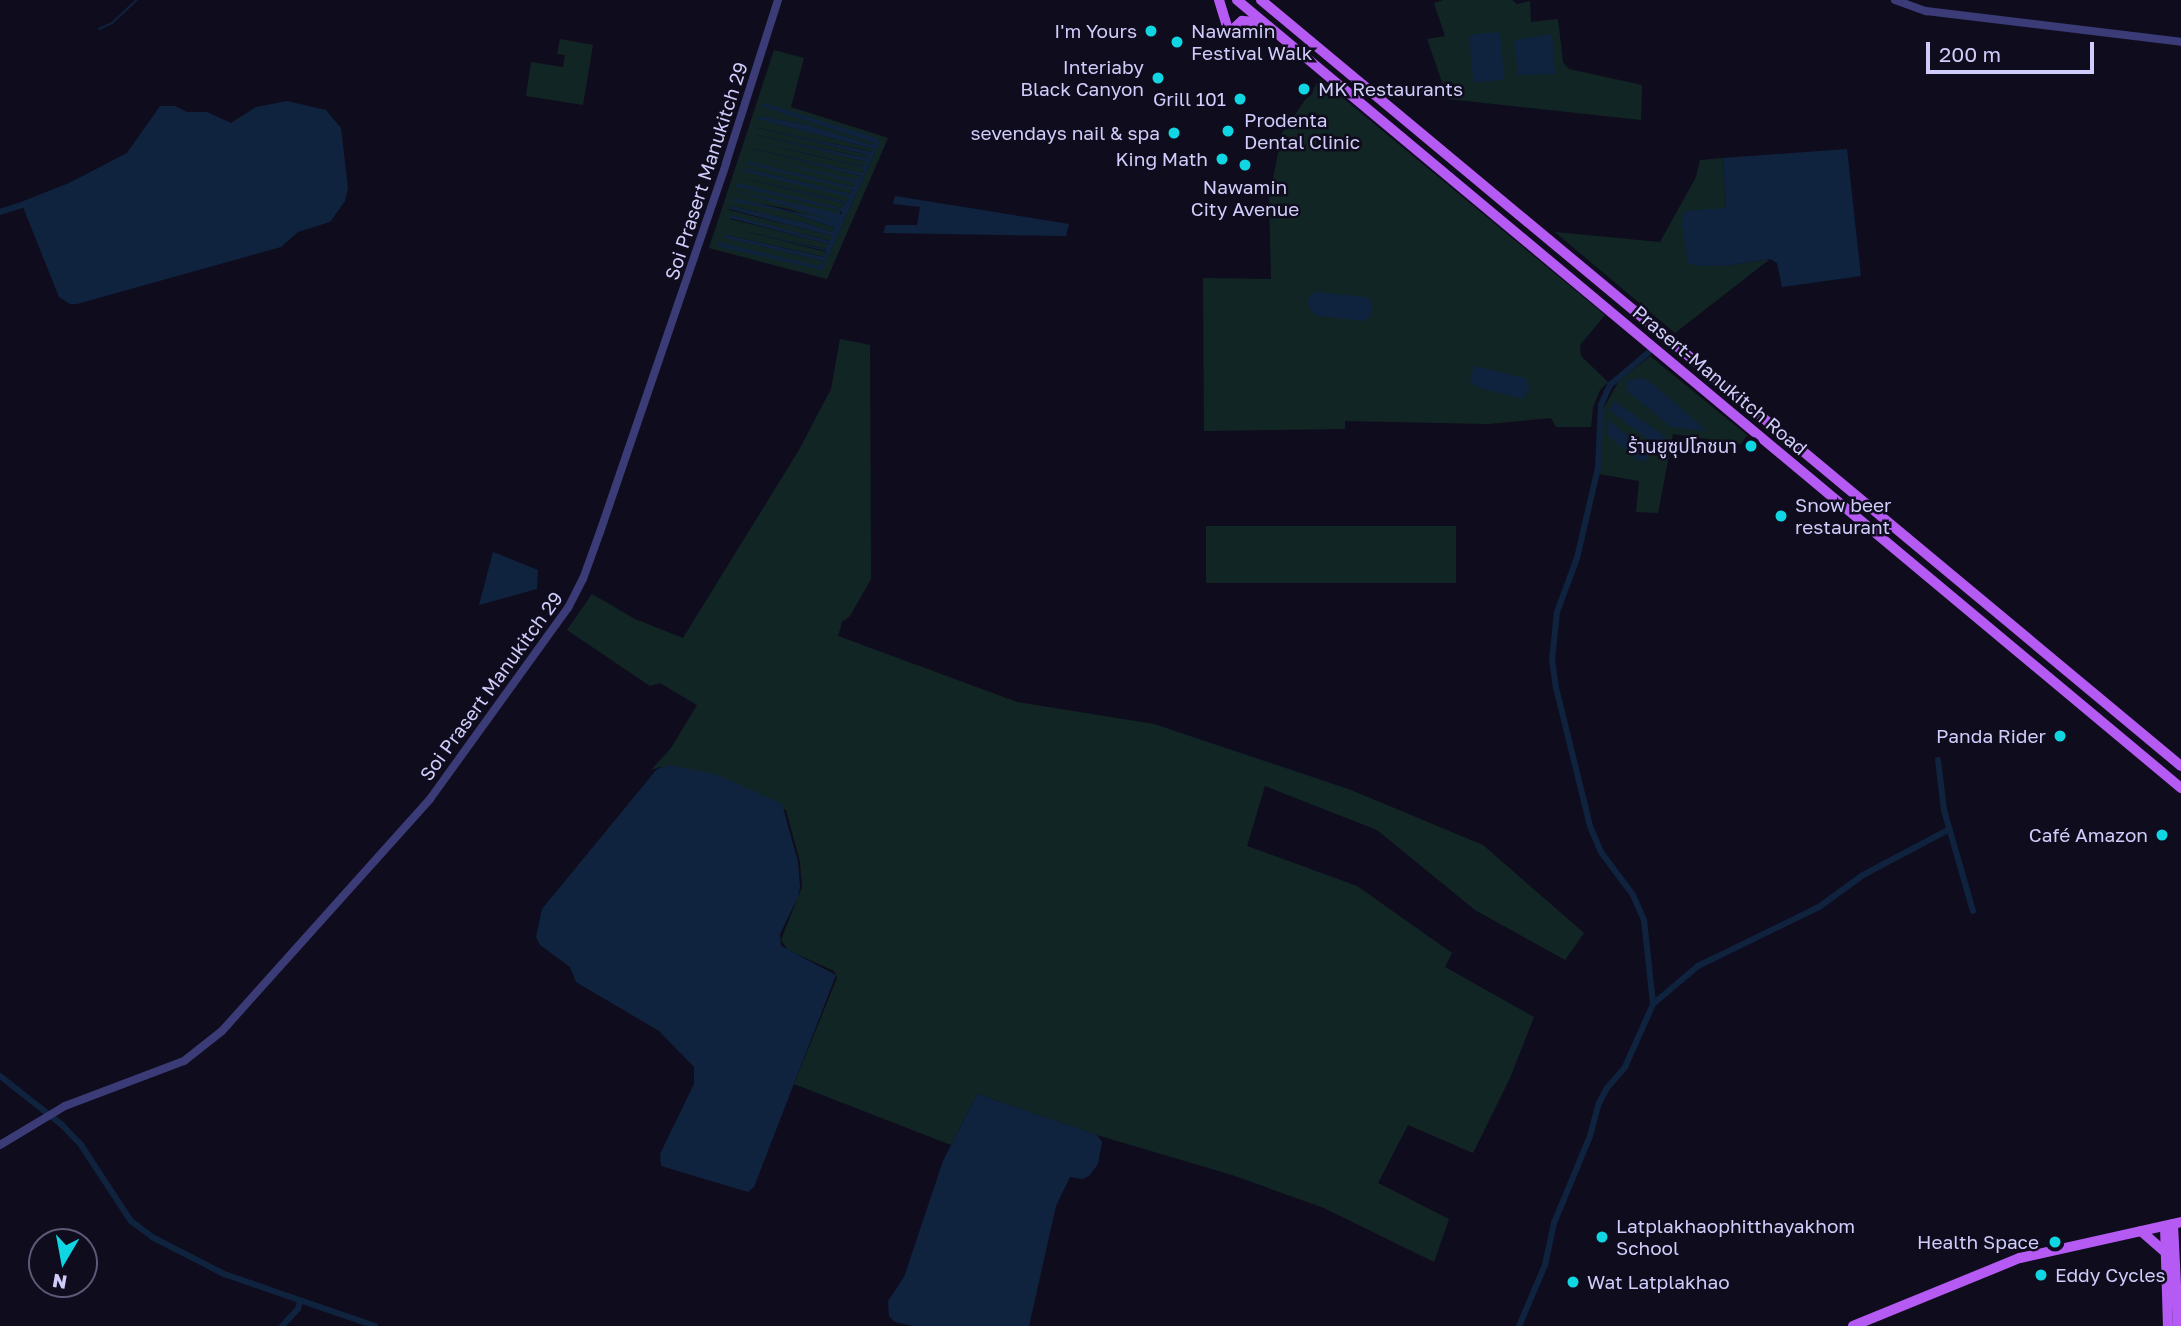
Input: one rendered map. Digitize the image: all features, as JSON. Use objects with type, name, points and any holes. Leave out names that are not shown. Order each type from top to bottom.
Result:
[{"type":"main road","points":[[1219,0],[1229,33],[1242,21],[1262,22]]},
{"type":"main road","name":"Prasert-Manukitch Road","points":[[1237,0],[2181,788]]},
{"type":"main road","name":"Prasert-Manukitch Road","points":[[1261,0],[1272,6],[2181,766]]},
{"type":"main road","points":[[1853,1326],[2020,1258],[2175,1225],[2171,1252],[2168,1326]]},
{"type":"main road","points":[[2141,1231],[2171,1252],[2178,1326]]},
{"type":"street","name":"Soi Prasert Manukitch 29","points":[[0,1144],[56,1111],[184,1061],[222,1031],[430,799],[569,608],[597,542],[726,163],[778,0]]},
{"type":"street","points":[[1895,0],[1926,11],[2181,42]]},
{"type":"green space","points":[[1443,0],[1512,0],[1517,4],[1530,1],[1531,22],[1558,19],[1563,62],[1569,69],[1642,85],[1641,120],[1448,99],[1427,39],[1445,36],[1434,3]]},
{"type":"green space","points":[[560,39],[593,45],[583,105],[526,96],[531,62],[563,67],[565,55],[557,54]]},
{"type":"green space","points":[[774,50],[804,58],[791,107],[888,138],[827,279],[709,248]],"holes":[[[763,103],[880,141],[822,270],[716,244],[819,267],[824,261],[731,239],[727,235],[825,257],[826,252],[744,231],[827,249],[829,244],[730,219],[730,216],[831,241],[833,236],[729,210],[730,206],[806,223],[831,232],[835,228],[789,212],[731,199],[784,208],[837,224],[838,219],[737,191],[840,216],[840,210],[736,186],[841,208],[846,204],[739,177],[848,202],[850,197],[744,168],[851,194],[853,189],[747,161],[854,187],[860,176],[750,148],[863,173],[864,170],[859,166],[751,141],[864,166],[868,162],[753,134],[868,158],[868,155],[754,127],[873,152],[874,149],[759,119],[759,116],[808,125],[872,145],[875,143],[762,106]]]},
{"type":"green space","points":[[1320,79],[1605,315],[1580,345],[1581,356],[1608,382],[1600,390],[1593,407],[1591,427],[1556,427],[1551,418],[1488,424],[1345,421],[1345,429],[1204,431],[1203,278],[1271,279],[1269,199],[1282,133]]},
{"type":"green space","points":[[1723,158],[1726,209],[1723,266],[1770,259],[1675,333],[1555,232],[1660,242],[1696,177],[1700,160]]},
{"type":"green space","points":[[840,339],[870,345],[871,579],[850,616],[842,622],[838,636],[1017,702],[1154,724],[1351,790],[1483,845],[1584,933],[1565,960],[1475,910],[1377,830],[1265,786],[1247,846],[1357,886],[1452,953],[1445,967],[1534,1017],[1510,1078],[1473,1153],[1408,1125],[1378,1183],[1449,1219],[1434,1262],[1324,1208],[1232,1175],[1097,1135],[977,1094],[951,1145],[794,1084],[837,978],[834,971],[788,950],[781,940],[802,887],[800,862],[786,810],[660,767],[651,770],[671,748],[697,705],[660,683],[650,686],[567,630],[592,594],[635,619],[683,638],[799,450],[831,389]]},
{"type":"green space","points":[[1650,356],[1747,435],[1741,444],[1673,434],[1658,513],[1636,512],[1639,481],[1599,474],[1603,409],[1619,381]]},
{"type":"green space","points":[[1206,526],[1456,526],[1456,583],[1206,583]]},
{"type":"water","points":[[1500,32],[1504,80],[1473,83],[1469,35]]},
{"type":"water","points":[[1552,34],[1555,74],[1518,75],[1514,40]]},
{"type":"water","points":[[287,101],[326,110],[341,128],[348,188],[345,201],[330,222],[298,232],[281,247],[77,304],[70,304],[59,297],[21,202],[69,183],[127,153],[160,106],[175,106],[187,112],[207,112],[231,123],[256,107]]},
{"type":"water","points":[[763,103],[880,141],[822,270],[717,246],[717,242],[819,266],[824,261],[725,238],[727,235],[824,257],[826,251],[744,231],[826,249],[829,244],[730,218],[730,215],[830,241],[832,236],[729,209],[730,206],[806,223],[831,232],[835,228],[789,212],[732,201],[734,198],[839,222],[737,191],[842,214],[840,210],[735,186],[737,183],[841,208],[846,204],[739,177],[848,202],[849,197],[743,171],[744,168],[851,194],[853,190],[748,164],[747,161],[854,187],[856,183],[747,155],[857,180],[860,176],[750,148],[863,173],[864,170],[859,166],[751,140],[864,166],[867,162],[753,134],[867,158],[868,155],[754,127],[872,152],[874,149],[758,119],[759,116],[808,125],[872,145],[875,143],[761,106]]},
{"type":"water","points":[[1847,149],[1861,276],[1782,287],[1777,263],[1770,259],[1723,266],[1697,266],[1688,263],[1682,225],[1684,211],[1726,208],[1723,158]]},
{"type":"water","points":[[895,196],[1069,224],[1066,236],[883,233],[886,225],[917,225],[920,207],[893,204]]},
{"type":"water","points":[[1315,292],[1365,297],[1372,302],[1372,316],[1363,321],[1315,315],[1309,308],[1308,299]]},
{"type":"water","points":[[1474,366],[1525,378],[1530,387],[1523,399],[1477,387],[1470,381]]},
{"type":"water","points":[[1638,378],[1648,380],[1707,431],[1671,427],[1627,391],[1626,381]]},
{"type":"water","points":[[1614,401],[1665,436],[1662,450],[1609,410]]},
{"type":"water","points":[[1608,420],[1648,455],[1647,459],[1641,462],[1607,435]]},
{"type":"water","points":[[493,552],[538,570],[537,589],[479,605]]},
{"type":"water","points":[[670,765],[718,775],[782,804],[798,862],[800,887],[780,934],[781,946],[836,975],[754,1187],[748,1192],[661,1166],[660,1154],[694,1084],[694,1067],[659,1031],[576,982],[570,967],[540,945],[536,937],[542,909],[657,769]]},
{"type":"water","points":[[977,1094],[1097,1135],[1102,1142],[1098,1164],[1089,1176],[1082,1179],[1070,1177],[1056,1206],[1029,1326],[913,1326],[895,1322],[889,1316],[888,1301],[904,1277],[943,1161]]},
{"type":"waterway","points":[[99,29],[112,23],[137,0]]},
{"type":"waterway","points":[[0,212],[28,203]]},
{"type":"waterway","points":[[1519,1326],[1545,1265],[1554,1223],[1590,1136],[1599,1103],[1607,1088],[1625,1067],[1653,1004],[1644,920],[1633,895],[1601,852],[1590,826],[1556,688],[1552,660],[1557,612],[1577,558],[1598,468],[1601,405],[1610,385],[1649,352]]},
{"type":"waterway","points":[[1938,760],[1944,810],[1973,911]]},
{"type":"waterway","points":[[1653,1004],[1698,966],[1819,907],[1863,875],[1950,829]]},
{"type":"waterway","points":[[0,1076],[62,1125],[81,1145],[131,1221],[152,1237],[224,1274],[375,1326]]},
{"type":"waterway","points":[[282,1326],[298,1309],[300,1301]]},
{"type":"place","name":"I'm Yours","points":[[1151,31]]},
{"type":"place","name":"Nawamin Festival Walk","points":[[1177,42]]},
{"type":"place","name":"Interiaby Black Canyon","points":[[1158,78]]},
{"type":"place","name":"MK Restaurants","points":[[1304,89]]},
{"type":"place","name":"Grill 101","points":[[1240,99]]},
{"type":"place","name":"Prodenta Dental Clinic","points":[[1228,131]]},
{"type":"place","name":"sevendays nail & spa","points":[[1174,133]]},
{"type":"place","name":"King Math","points":[[1222,159]]},
{"type":"place","name":"Nawamin City Avenue","points":[[1245,165]]},
{"type":"place","name":"ร้านยูซุปโภชนา","points":[[1751,446]]},
{"type":"place","name":"Snow beer restaurant","points":[[1781,516]]},
{"type":"place","name":"Panda Rider","points":[[2060,736]]},
{"type":"place","name":"Café Amazon","points":[[2162,835]]},
{"type":"place","name":"Latplakhaophitthayakhom School","points":[[1602,1237]]},
{"type":"place","name":"Health Space","points":[[2055,1242]]},
{"type":"place","name":"Eddy Cycles","points":[[2041,1275]]},
{"type":"place","name":"Wat Latplakhao","points":[[1573,1282]]}]
